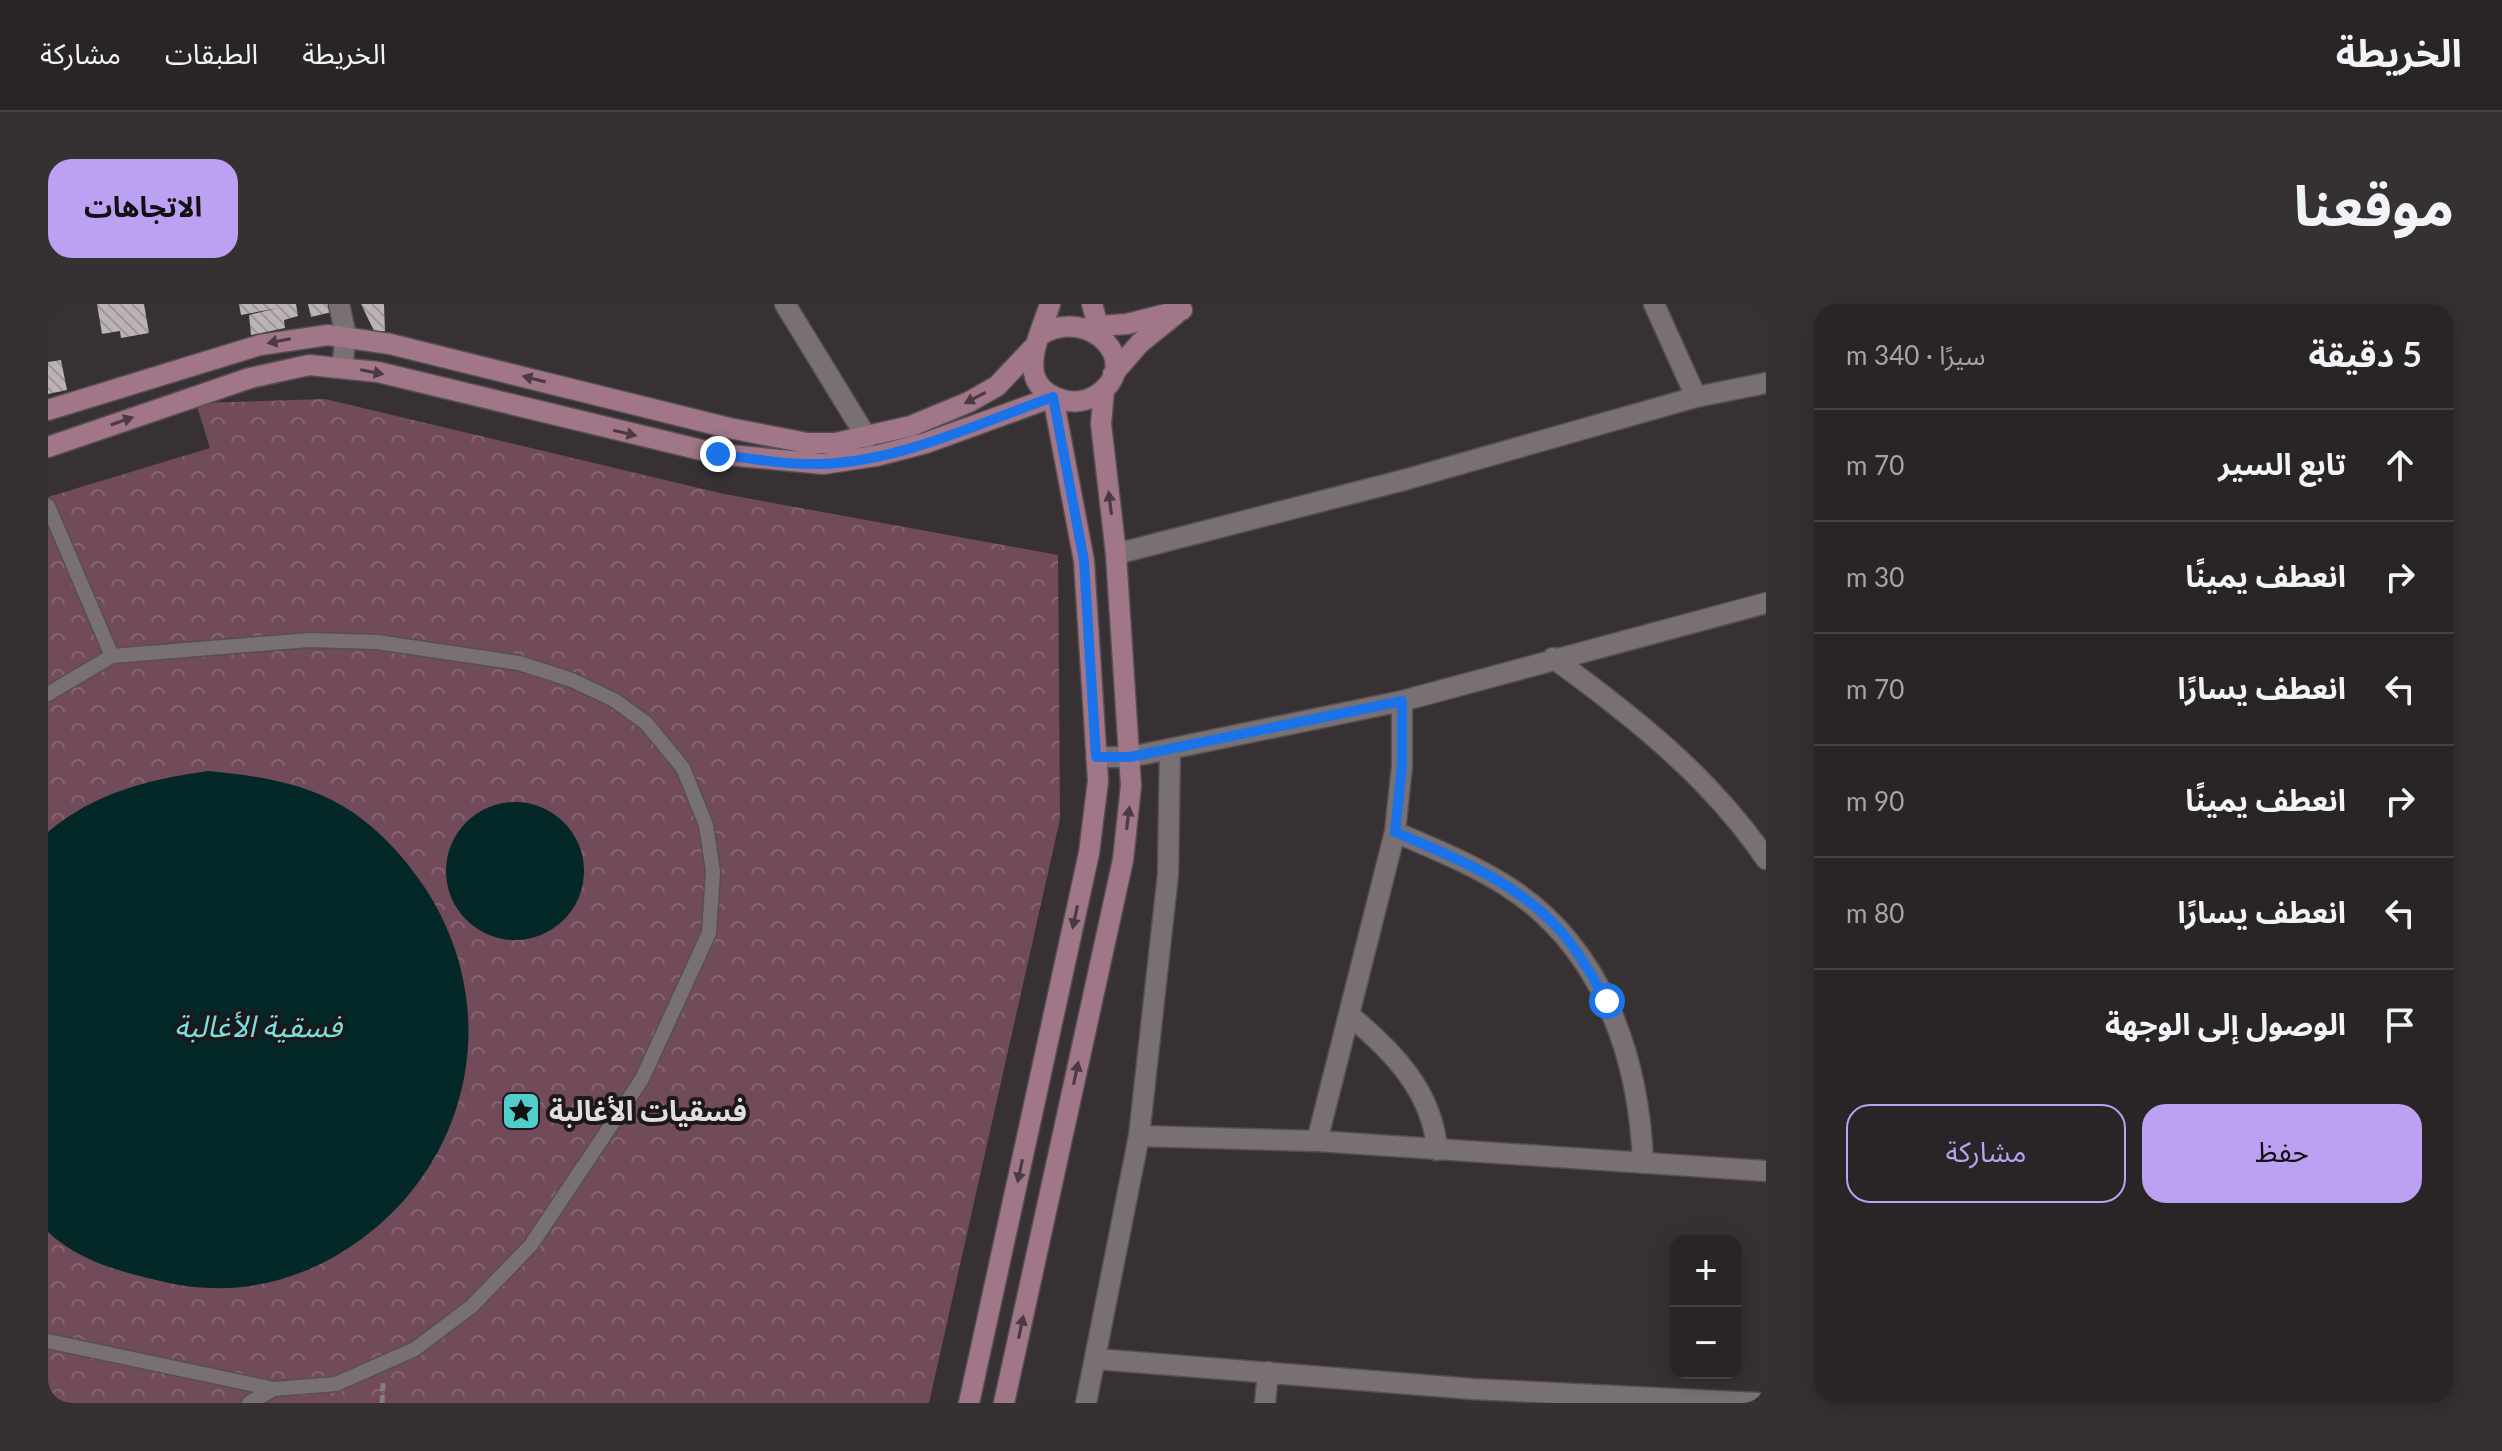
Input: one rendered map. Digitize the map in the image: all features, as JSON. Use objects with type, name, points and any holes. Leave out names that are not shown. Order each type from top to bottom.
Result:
[{"type":"street","points":[[339,304],[346,336],[342,366]]},
{"type":"street","points":[[785,304],[867,438]]},
{"type":"street","points":[[969,1403],[1089,853],[1098,781],[1084,561],[1053,397],[1034,376],[1036,341],[1050,304]]},
{"type":"street","points":[[1004,1403],[1123,860],[1131,786],[1116,554],[1101,424],[1115,351],[1110,339],[1098,326],[1092,304]]},
{"type":"street","points":[[1654,304],[1696,397]]},
{"type":"street","points":[[48,410],[260,345],[310,336],[346,336],[769,436],[807,443],[867,438],[911,426],[969,402],[997,386],[1050,325],[1063,319],[1076,318],[1098,326],[1127,324],[1188,307]]},
{"type":"street","points":[[48,447],[284,368],[342,366],[718,454],[823,464],[876,456],[926,443],[1053,397],[1080,402],[1108,382],[1140,343],[1188,307]]},
{"type":"street","points":[[1116,554],[1404,480],[1696,397],[1766,383]]},
{"type":"street","points":[[1096,757],[1130,757],[1402,701],[1766,603]]},
{"type":"street","points":[[1553,658],[1620,707],[1683,761],[1741,822],[1766,859]]},
{"type":"street","points":[[1317,1141],[1395,832],[1402,766],[1402,701]]},
{"type":"street","points":[[1086,1403],[1139,1136],[1168,874],[1170,749]]},
{"type":"street","points":[[1395,832],[1456,858],[1506,886],[1550,920],[1581,957],[1607,1001],[1625,1047],[1637,1089],[1643,1163]]},
{"type":"street","points":[[1349,1015],[1397,1059],[1414,1084],[1436,1129],[1437,1150]]},
{"type":"street","points":[[1139,1136],[1317,1141],[1766,1171]]},
{"type":"street","points":[[1096,1359],[1473,1389],[1757,1403]]},
{"type":"street","points":[[1265,1403],[1268,1372]]},
{"type":"lane","points":[[48,506],[112,656]]},
{"type":"lane","points":[[48,694],[112,656],[309,640],[377,642],[519,663],[572,680],[614,700],[646,723],[683,768],[706,825],[713,871],[709,933],[642,1079],[531,1245],[472,1306],[415,1349],[336,1384],[274,1389],[48,1341]]},
{"type":"lane","points":[[249,1403],[274,1389]]},
{"type":"green space","name":"فسقيات الأغالبة","points":[[325,399],[724,494],[1058,555],[1060,819],[929,1403],[48,1403],[48,497],[210,448],[196,403]]},
{"type":"water","name":"فسقية الأغالبة","points":[[208,771],[259,777],[326,797],[365,821],[386,840],[423,885],[450,935],[465,987],[468,1040],[461,1091],[443,1141],[416,1186],[379,1225],[313,1268],[273,1281],[232,1288],[190,1287],[121,1271],[75,1252],[48,1232],[48,832],[104,797],[143,784]]},
{"type":"water","points":[[515,802],[542,807],[564,822],[579,844],[584,871],[579,898],[564,920],[542,935],[515,940],[488,935],[466,920],[451,898],[446,871],[451,844],[466,822],[488,807]]},
{"type":"building","points":[[97,304],[144,304],[149,333],[121,338],[120,331],[102,334]]},
{"type":"building","points":[[239,304],[296,304],[298,316],[284,320],[285,328],[251,335],[249,315],[278,308],[241,315]]},
{"type":"building","points":[[308,304],[330,304],[332,312],[311,317]]},
{"type":"building","points":[[361,304],[384,304],[385,331],[374,331]]},
{"type":"building","points":[[61,360],[67,390],[48,394],[48,362]]},
{"type":"place","name":"فسقيات الأغالبة","points":[[521,1111]]},
{"type":"route","points":[[718,454],[775,462],[823,464],[876,456],[926,443],[1053,397],[1084,561],[1096,757],[1130,757],[1402,701],[1402,766],[1395,832],[1456,858],[1506,886],[1550,920],[1581,957],[1607,1001]]}]
